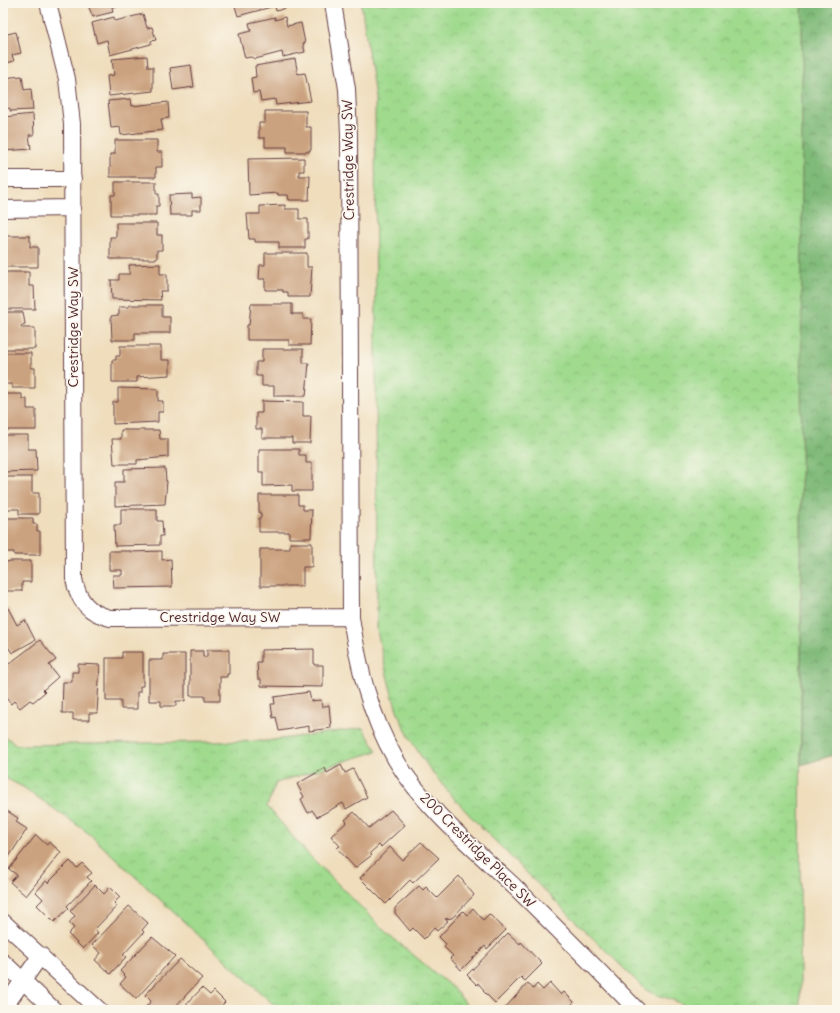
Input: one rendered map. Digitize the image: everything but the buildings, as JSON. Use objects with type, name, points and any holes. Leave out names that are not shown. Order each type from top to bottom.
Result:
[{"type":"street","name":"Crestridge Way SW","points":[[48,3],[67,79],[72,124],[74,579],[76,591],[87,608],[110,618],[351,617],[349,135],[347,89],[333,3]]},
{"type":"street","points":[[3,179],[73,179]]},
{"type":"street","points":[[3,209],[73,208]]},
{"type":"street","name":"200 Crestridge Place SW","points":[[351,617],[357,661],[366,691],[381,730],[397,761],[416,788],[456,832],[524,897],[637,1010]]},
{"type":"street","points":[[3,922],[98,1010]]},
{"type":"street","points":[[3,1009],[40,955]]},
{"type":"street","points":[[3,962],[54,1010]]},
{"type":"green space","points":[[361,3],[802,3],[800,1010],[688,1010],[679,1003],[646,990],[538,885],[462,807],[424,761],[399,716],[385,667],[377,631],[375,98]]},
{"type":"green space","points":[[802,3],[837,3],[837,754],[801,765]]},
{"type":"green space","points":[[363,728],[377,751],[276,783],[267,806],[306,852],[387,933],[454,989],[471,1010],[279,1010],[87,832],[23,787],[3,777],[3,735],[17,745],[266,741]]}]
